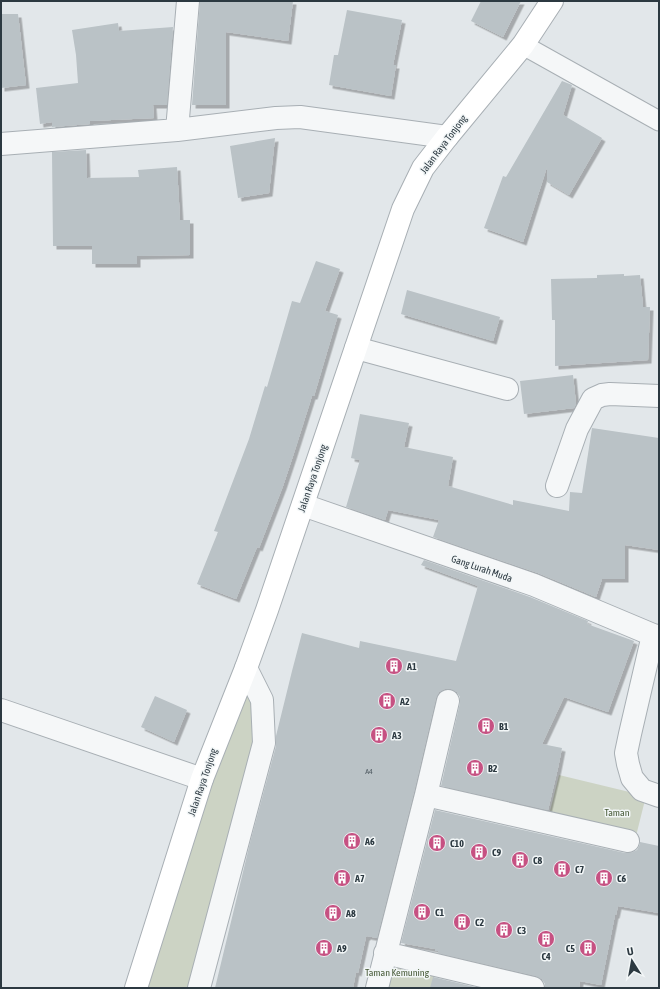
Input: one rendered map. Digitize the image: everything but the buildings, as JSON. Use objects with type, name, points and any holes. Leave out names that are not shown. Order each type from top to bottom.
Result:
[{"type":"main road","name":"Jalan Raya Tonjong","points":[[136,988],[202,779],[268,610],[403,209],[423,168],[523,45],[552,1]]},
{"type":"street","points":[[177,130],[188,1]]},
{"type":"street","points":[[1,144],[177,130],[276,118],[300,117],[447,137]]},
{"type":"street","points":[[356,348],[507,389]]},
{"type":"street","points":[[557,486],[577,429],[593,399],[602,395],[610,394],[659,396]]},
{"type":"street","name":"Gang Lurah Muda","points":[[303,505],[534,585],[656,636]]},
{"type":"street","points":[[656,636],[626,753],[632,778],[642,790],[659,796]]},
{"type":"street","points":[[199,988],[264,743],[262,700],[246,668]]},
{"type":"street","points":[[377,988],[426,795],[448,701]]},
{"type":"street","points":[[1,710],[202,779]]},
{"type":"street","points":[[426,795],[628,841]]},
{"type":"street","points":[[385,953],[533,988]]},
{"type":"lane","points":[[523,45],[659,121]]},
{"type":"green space","points":[[246,668],[264,743],[199,988],[136,988]]},
{"type":"green space","name":"Taman","points":[[559,775],[646,796],[635,840],[548,819]]},
{"type":"green space","name":"Taman Kemuning","points":[[385,953],[437,965],[431,988],[377,988]]},
{"type":"place","name":"A1","points":[[394,666]]},
{"type":"place","name":"A2","points":[[387,701]]},
{"type":"place","name":"B1","points":[[486,726]]},
{"type":"place","name":"A3","points":[[379,735]]},
{"type":"place","name":"B2","points":[[475,768]]},
{"type":"place","name":"A6","points":[[352,841]]},
{"type":"place","name":"C10","points":[[437,843]]},
{"type":"place","name":"C9","points":[[479,852]]},
{"type":"place","name":"C8","points":[[520,860]]},
{"type":"place","name":"C7","points":[[562,869]]},
{"type":"place","name":"A7","points":[[342,878]]},
{"type":"place","name":"C6","points":[[604,878]]},
{"type":"place","name":"C1","points":[[422,912]]},
{"type":"place","name":"A8","points":[[333,913]]},
{"type":"place","name":"C2","points":[[462,922]]},
{"type":"place","name":"C3","points":[[504,930]]},
{"type":"place","name":"C4","points":[[546,939]]},
{"type":"place","name":"A9","points":[[324,948]]},
{"type":"place","name":"C5","points":[[588,948]]}]
